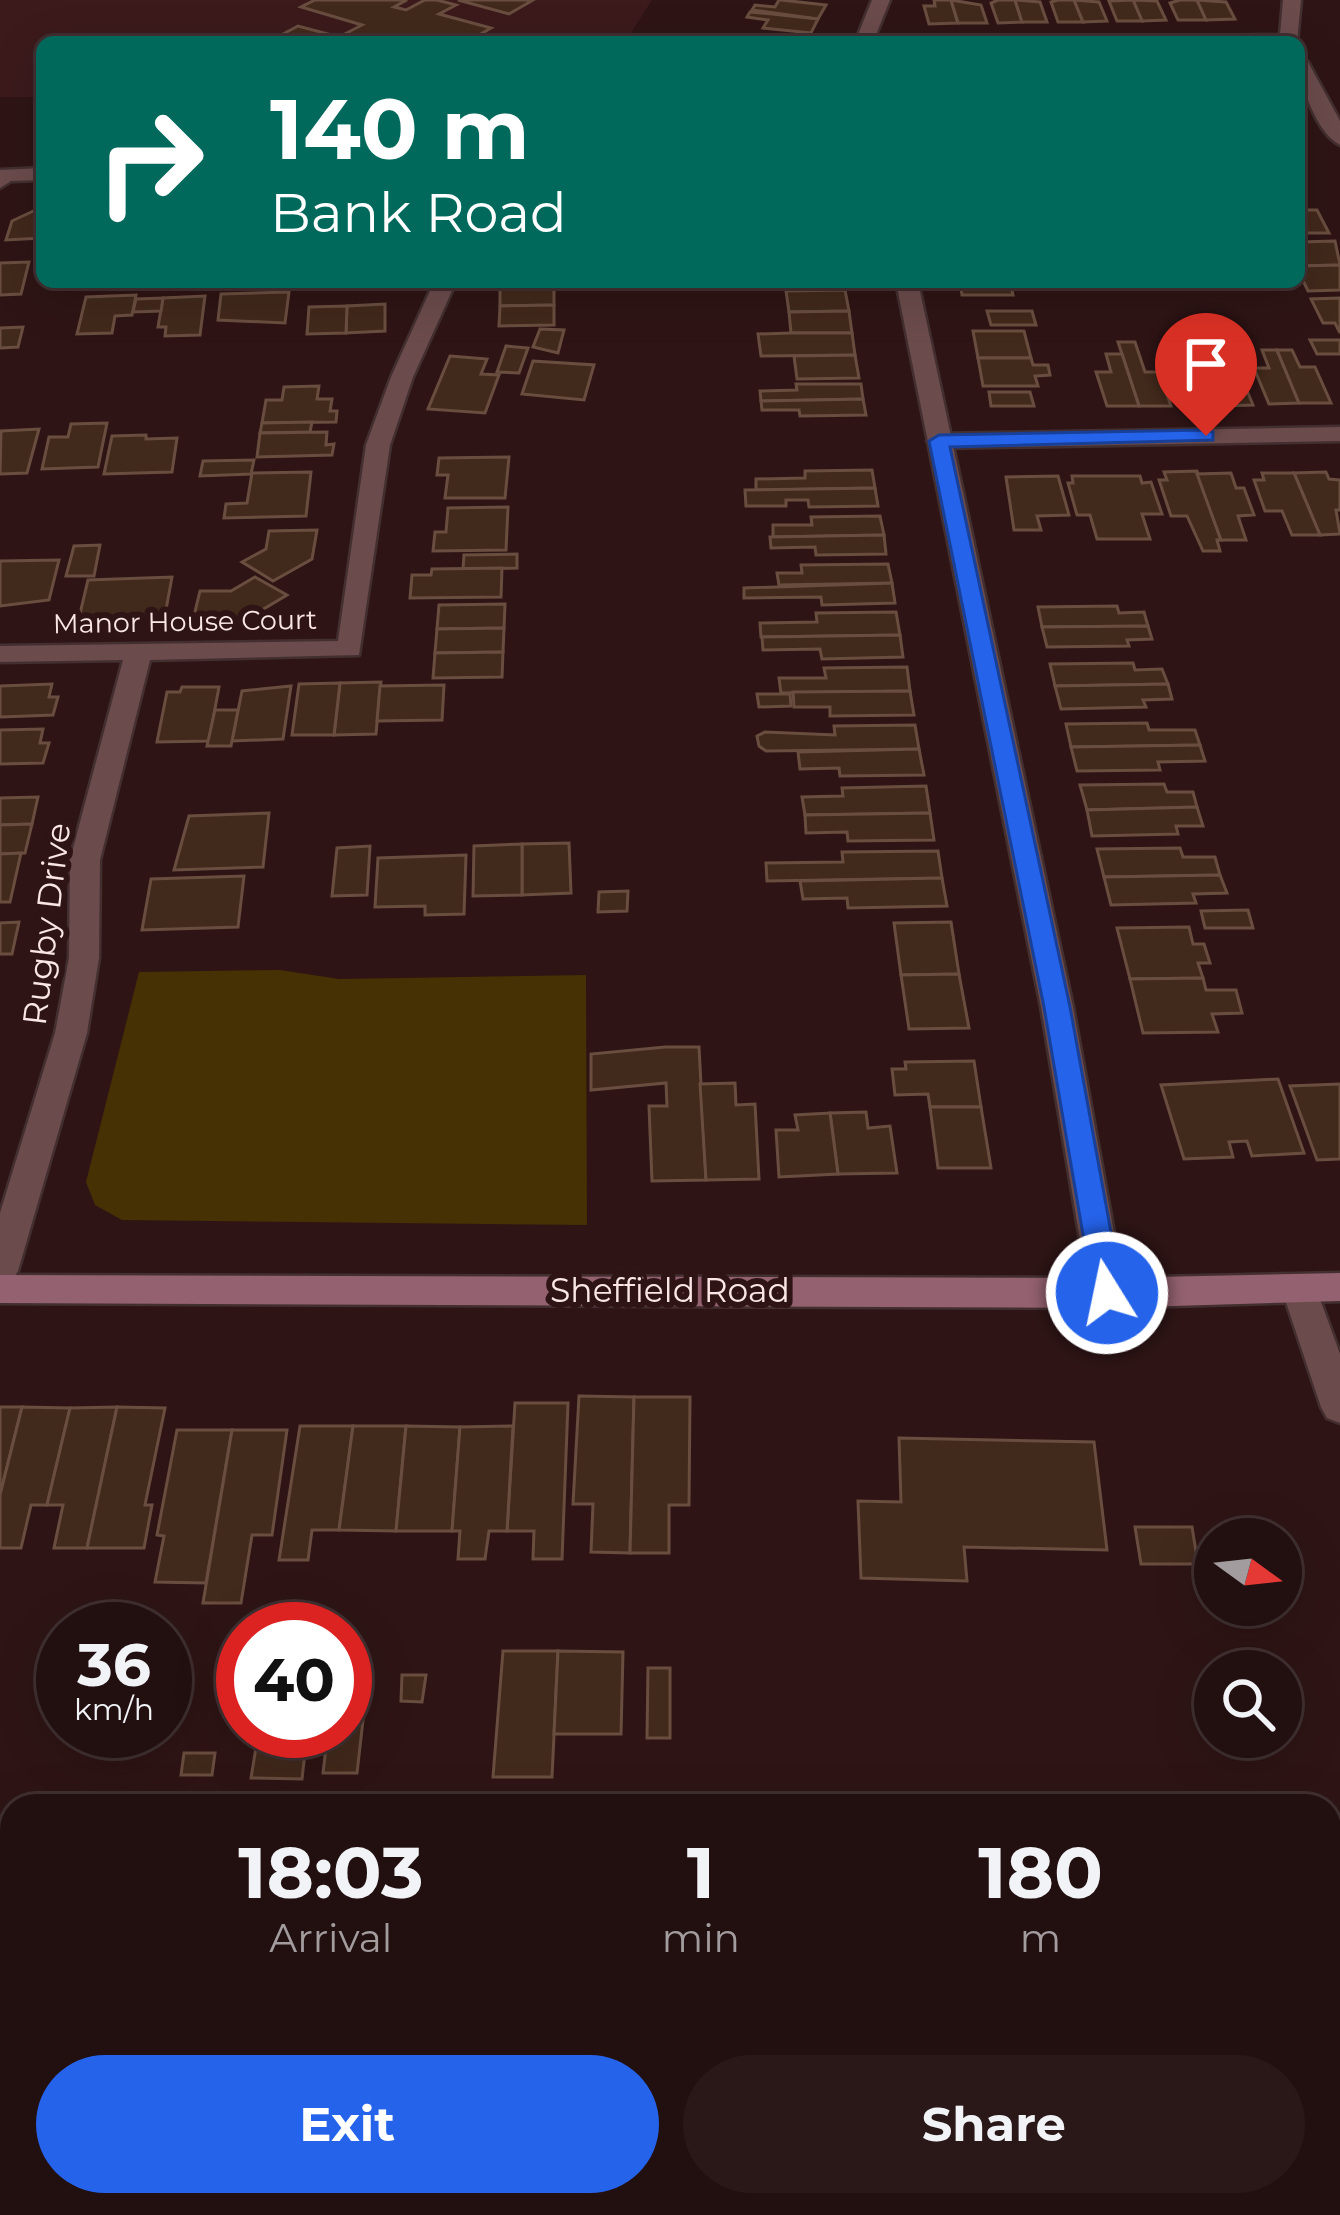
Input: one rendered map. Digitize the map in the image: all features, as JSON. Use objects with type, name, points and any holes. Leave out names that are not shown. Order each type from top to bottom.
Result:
[{"type":"main road","name":"Sheffield Road","points":[[0,1289],[1107,1293],[1340,1287]]},
{"type":"street","points":[[866,36],[881,0]]},
{"type":"street","points":[[1288,36],[1292,0]]},
{"type":"street","points":[[1305,73],[1340,139]]},
{"type":"street","points":[[0,182],[4,176],[36,174]]},
{"type":"street","name":"Manor House Court","points":[[0,654],[350,649],[378,446],[443,288]]},
{"type":"street","points":[[909,288],[1057,1007],[1107,1293]]},
{"type":"street","points":[[939,441],[1340,434]]},
{"type":"street","name":"Rugby Drive","points":[[0,1271],[70,1033],[84,958],[86,860],[138,653]]},
{"type":"street","points":[[1300,1290],[1340,1407]]},
{"type":"shaded area","points":[[0,0],[652,0],[629,36],[36,36],[36,97],[0,97]]},
{"type":"shaded area","points":[[280,970],[339,979],[586,975],[587,1225],[122,1220],[95,1205],[86,1182],[139,972]]},
{"type":"building","points":[[315,0],[407,0],[394,7],[406,10],[425,0],[437,0],[456,5],[439,14],[491,28],[477,36],[341,36],[362,25],[301,7]]},
{"type":"building","points":[[458,0],[533,0],[509,14]]},
{"type":"building","points":[[779,0],[826,5],[818,19],[752,10],[755,5],[775,7]]},
{"type":"building","points":[[934,0],[951,0],[958,23],[929,24],[924,6],[935,6]]},
{"type":"building","points":[[951,0],[981,5],[987,23],[958,23]]},
{"type":"building","points":[[1015,0],[1022,22],[998,23],[991,3]]},
{"type":"building","points":[[1015,0],[1040,2],[1047,22],[1022,22]]},
{"type":"building","points":[[1074,0],[1083,22],[1058,22],[1051,2]]},
{"type":"building","points":[[1074,0],[1099,2],[1107,21],[1083,22]]},
{"type":"building","points":[[1133,0],[1157,1],[1166,20],[1142,21]]},
{"type":"building","points":[[1133,0],[1142,21],[1117,21],[1109,1]]},
{"type":"building","points":[[1197,0],[1206,20],[1178,20],[1170,3]]},
{"type":"building","points":[[1197,0],[1226,2],[1235,19],[1206,20]]},
{"type":"building","points":[[750,12],[818,19],[811,33],[763,28],[768,20],[747,17]]},
{"type":"building","points":[[298,26],[335,36],[279,36]]},
{"type":"building","points":[[36,210],[36,238],[6,240],[12,221]]},
{"type":"building","points":[[1305,210],[1317,210],[1329,233],[1305,233]]},
{"type":"building","points":[[1335,241],[1340,265],[1305,266],[1305,242]]},
{"type":"building","points":[[29,262],[21,294],[0,295],[0,263]]},
{"type":"building","points":[[1340,265],[1340,290],[1308,291],[1305,266]]},
{"type":"building","points":[[500,288],[554,288],[554,305],[500,306]]},
{"type":"building","points":[[961,288],[1011,288],[1013,295],[962,295]]},
{"type":"building","points":[[845,290],[849,311],[789,312],[786,291]]},
{"type":"building","points":[[289,292],[285,323],[218,320],[221,294]]},
{"type":"building","points":[[136,295],[132,315],[115,316],[112,333],[77,334],[86,297]]},
{"type":"building","points":[[205,296],[200,335],[165,336],[166,327],[158,327],[163,298]]},
{"type":"building","points":[[163,298],[161,311],[133,312],[136,299]]},
{"type":"building","points":[[1340,298],[1340,333],[1335,323],[1323,323],[1311,299]]},
{"type":"building","points":[[385,304],[385,331],[346,333],[347,306]]},
{"type":"building","points":[[554,305],[554,325],[499,326],[500,306]]},
{"type":"building","points":[[347,306],[346,333],[307,334],[309,307]]},
{"type":"building","points":[[849,311],[852,333],[791,333],[789,312]]},
{"type":"building","points":[[987,311],[1032,311],[1036,325],[991,325]]},
{"type":"building","points":[[23,327],[18,347],[0,348],[0,328]]},
{"type":"building","points":[[540,329],[564,330],[558,353],[533,347]]},
{"type":"building","points":[[973,331],[1024,331],[1031,358],[978,358]]},
{"type":"building","points":[[852,333],[855,355],[761,356],[758,334]]},
{"type":"building","points":[[1310,340],[1340,340],[1340,354],[1317,354]]},
{"type":"building","points":[[1118,342],[1135,342],[1145,372],[1159,372],[1171,406],[1139,406]]},
{"type":"building","points":[[506,346],[528,348],[519,373],[497,372]]},
{"type":"building","points":[[1262,350],[1277,350],[1299,403],[1269,404],[1254,368],[1269,368]]},
{"type":"building","points":[[1277,350],[1292,350],[1300,367],[1315,367],[1331,403],[1299,403]]},
{"type":"building","points":[[1186,352],[1201,352],[1221,406],[1191,406],[1178,370],[1193,370]]},
{"type":"building","points":[[1201,352],[1216,352],[1223,369],[1238,369],[1253,405],[1221,406]]},
{"type":"building","points":[[1106,354],[1122,354],[1139,406],[1107,406],[1096,372],[1111,372]]},
{"type":"building","points":[[855,355],[859,378],[797,379],[794,356]]},
{"type":"building","points":[[450,356],[487,359],[481,374],[499,375],[485,413],[428,409]]},
{"type":"building","points":[[978,358],[1031,358],[1033,365],[1048,365],[1050,375],[1035,376],[1038,386],[983,386]]},
{"type":"building","points":[[533,361],[594,365],[584,400],[522,394]]},
{"type":"building","points":[[796,384],[861,384],[863,399],[761,401],[760,391],[797,390]]},
{"type":"building","points":[[319,386],[317,399],[332,399],[330,411],[337,411],[336,422],[262,423],[266,400],[282,400],[284,387]]},
{"type":"building","points":[[989,392],[1030,392],[1034,406],[991,406]]},
{"type":"building","points":[[863,399],[866,415],[800,416],[799,410],[762,410],[761,401]]},
{"type":"building","points":[[312,422],[310,432],[260,433],[262,423]]},
{"type":"building","points":[[107,423],[98,467],[42,469],[49,437],[68,437],[71,424]]},
{"type":"building","points":[[39,429],[27,473],[0,474],[1,431]]},
{"type":"building","points":[[327,432],[326,445],[334,444],[332,455],[257,457],[260,433]]},
{"type":"building","points":[[146,435],[146,439],[177,438],[172,472],[104,474],[112,436]]},
{"type":"building","points":[[509,457],[505,498],[445,498],[448,475],[437,475],[439,458]]},
{"type":"building","points":[[254,460],[251,474],[200,476],[203,461]]},
{"type":"building","points":[[872,470],[875,488],[756,490],[756,479],[805,478],[805,471]]},
{"type":"building","points":[[1197,471],[1221,540],[1217,540],[1220,551],[1203,551],[1187,516],[1171,516],[1159,480],[1167,480],[1164,472]]},
{"type":"building","points":[[311,472],[306,516],[224,518],[226,504],[247,503],[252,473]]},
{"type":"building","points":[[1326,472],[1329,479],[1340,480],[1340,510],[1336,510],[1340,534],[1320,535],[1294,473]]},
{"type":"building","points":[[1231,473],[1236,488],[1244,488],[1254,515],[1238,516],[1246,540],[1221,540],[1197,474]]},
{"type":"building","points":[[1262,473],[1294,473],[1320,535],[1292,535],[1282,511],[1265,511],[1254,480],[1264,480]]},
{"type":"building","points":[[1058,476],[1069,515],[1037,516],[1041,530],[1014,530],[1006,477]]},
{"type":"building","points":[[1072,476],[1140,476],[1142,483],[1151,482],[1162,514],[1142,514],[1150,539],[1097,539],[1090,515],[1077,515],[1068,483],[1073,483]]},
{"type":"building","points":[[875,488],[878,506],[809,507],[808,500],[786,500],[786,506],[746,506],[745,490]]},
{"type":"building","points":[[508,507],[506,550],[433,551],[435,532],[446,532],[448,508]]},
{"type":"building","points":[[880,516],[884,535],[773,537],[773,525],[812,525],[811,517]]},
{"type":"building","points":[[317,530],[312,559],[273,581],[242,562],[266,549],[269,531]]},
{"type":"building","points":[[884,535],[886,554],[816,555],[815,547],[771,548],[770,537]]},
{"type":"building","points":[[100,545],[94,576],[66,576],[74,546]]},
{"type":"building","points":[[517,554],[517,568],[463,569],[464,555]]},
{"type":"building","points":[[59,560],[49,600],[0,606],[0,561]]},
{"type":"building","points":[[888,564],[892,583],[779,585],[777,573],[802,573],[801,565]]},
{"type":"building","points":[[502,568],[501,597],[410,598],[412,575],[431,575],[432,569]]},
{"type":"building","points":[[172,577],[165,615],[79,618],[88,580]]},
{"type":"building","points":[[255,577],[287,595],[247,619],[193,620],[200,591],[231,591]]},
{"type":"building","points":[[892,583],[895,603],[822,605],[821,597],[744,598],[744,588]]},
{"type":"building","points":[[505,604],[504,628],[437,629],[439,605]]},
{"type":"building","points":[[1117,606],[1119,613],[1144,612],[1148,626],[1042,627],[1038,607]]},
{"type":"building","points":[[896,612],[900,635],[761,637],[760,623],[817,622],[816,613]]},
{"type":"building","points":[[1148,626],[1152,639],[1127,640],[1129,646],[1047,647],[1042,627]]},
{"type":"building","points":[[504,628],[503,652],[435,653],[437,629]]},
{"type":"building","points":[[900,635],[903,657],[822,659],[820,649],[763,650],[762,637]]},
{"type":"building","points":[[503,652],[502,677],[433,678],[435,653]]},
{"type":"building","points":[[1133,663],[1135,670],[1162,669],[1168,684],[1055,686],[1050,664]]},
{"type":"building","points":[[907,667],[910,691],[781,693],[779,678],[826,678],[824,668]]},
{"type":"building","points":[[381,682],[376,734],[334,735],[340,683]]},
{"type":"building","points":[[340,683],[334,735],[292,735],[299,684]]},
{"type":"building","points":[[52,684],[49,697],[58,697],[53,715],[0,717],[0,686]]},
{"type":"building","points":[[1168,684],[1172,699],[1143,700],[1146,707],[1061,709],[1055,686]]},
{"type":"building","points":[[444,685],[442,720],[377,721],[380,686]]},
{"type":"building","points":[[291,686],[283,739],[232,741],[242,691]]},
{"type":"building","points":[[182,687],[219,687],[209,741],[157,742],[167,692],[180,692]]},
{"type":"building","points":[[910,691],[914,715],[830,716],[830,707],[794,707],[793,692]]},
{"type":"building","points":[[757,694],[790,694],[791,706],[759,707]]},
{"type":"building","points":[[215,710],[238,710],[231,746],[207,746]]},
{"type":"building","points":[[1147,723],[1149,730],[1195,730],[1200,745],[1071,747],[1066,724]]},
{"type":"building","points":[[915,725],[919,749],[766,751],[757,736],[765,732],[835,735],[834,726]]},
{"type":"building","points":[[43,729],[40,743],[49,743],[43,763],[0,764],[0,730]]},
{"type":"building","points":[[1200,745],[1205,761],[1158,762],[1160,770],[1077,771],[1071,747]]},
{"type":"building","points":[[919,749],[924,775],[840,776],[839,768],[800,769],[798,752]]},
{"type":"building","points":[[1164,784],[1167,792],[1193,792],[1197,807],[1087,810],[1080,785]]},
{"type":"building","points":[[926,786],[930,813],[805,815],[802,797],[843,796],[842,788]]},
{"type":"building","points":[[38,797],[32,824],[0,825],[0,798]]},
{"type":"building","points":[[1197,807],[1203,826],[1176,826],[1178,834],[1092,836],[1087,810]]},
{"type":"building","points":[[269,813],[263,867],[174,870],[189,816]]},
{"type":"building","points":[[930,813],[934,840],[848,841],[847,832],[806,833],[805,815]]},
{"type":"building","points":[[32,824],[25,853],[0,854],[0,825]]},
{"type":"building","points":[[569,843],[571,893],[522,895],[522,844]]},
{"type":"building","points":[[522,844],[522,895],[473,896],[474,846]]},
{"type":"building","points":[[370,846],[367,895],[332,896],[337,848]]},
{"type":"building","points":[[1180,848],[1183,857],[1215,857],[1220,875],[1104,877],[1097,849]]},
{"type":"building","points":[[938,851],[942,878],[767,881],[766,863],[843,862],[842,852]]},
{"type":"building","points":[[21,853],[10,902],[0,902],[0,854]]},
{"type":"building","points":[[466,855],[464,914],[425,915],[425,906],[375,907],[378,858]]},
{"type":"building","points":[[1220,875],[1227,893],[1193,894],[1196,903],[1111,905],[1104,877]]},
{"type":"building","points":[[244,876],[238,927],[142,930],[151,879]]},
{"type":"building","points":[[942,878],[947,906],[848,908],[847,898],[803,899],[800,881]]},
{"type":"building","points":[[628,891],[627,911],[598,912],[599,892]]},
{"type":"building","points":[[1248,910],[1253,928],[1205,928],[1201,911]]},
{"type":"building","points":[[19,922],[12,954],[0,954],[0,923]]},
{"type":"building","points":[[951,922],[959,974],[901,975],[894,923]]},
{"type":"building","points":[[1189,927],[1193,944],[1204,944],[1210,963],[1198,963],[1203,978],[1130,979],[1117,928]]},
{"type":"building","points":[[959,974],[969,1028],[909,1029],[901,975]]},
{"type":"building","points":[[1203,978],[1206,990],[1236,990],[1242,1013],[1212,1014],[1218,1032],[1143,1033],[1130,979]]},
{"type":"building","points":[[699,1047],[706,1180],[652,1181],[649,1106],[667,1106],[666,1083],[591,1090],[591,1054]]},
{"type":"building","points":[[974,1061],[981,1107],[930,1107],[928,1094],[895,1095],[892,1069],[906,1069],[905,1062]]},
{"type":"building","points":[[1278,1079],[1304,1153],[1252,1156],[1247,1141],[1229,1142],[1233,1157],[1184,1159],[1161,1085]]},
{"type":"building","points":[[735,1083],[736,1105],[755,1104],[759,1179],[706,1180],[700,1084]]},
{"type":"building","points":[[1340,1084],[1340,1159],[1317,1160],[1290,1086]]},
{"type":"building","points":[[930,1107],[981,1107],[991,1168],[938,1168]]},
{"type":"building","points":[[866,1112],[868,1128],[890,1126],[897,1173],[838,1174],[830,1113]]},
{"type":"building","points":[[830,1113],[838,1174],[779,1177],[776,1130],[798,1130],[795,1115]]},
{"type":"building","points":[[579,1396],[634,1397],[630,1553],[591,1552],[593,1504],[573,1504]]},
{"type":"building","points":[[634,1397],[690,1397],[689,1505],[669,1505],[669,1553],[630,1553]]},
{"type":"building","points":[[515,1403],[568,1403],[562,1559],[533,1559],[534,1531],[507,1531]]},
{"type":"building","points":[[0,1407],[22,1407],[0,1495]]},
{"type":"building","points":[[22,1407],[70,1408],[47,1505],[31,1505],[21,1548],[0,1548],[0,1495]]},
{"type":"building","points":[[117,1407],[87,1548],[54,1548],[63,1505],[47,1505],[70,1408]]},
{"type":"building","points":[[117,1407],[165,1408],[145,1505],[152,1505],[144,1548],[87,1548]]},
{"type":"building","points":[[300,1426],[353,1426],[339,1530],[312,1530],[308,1560],[279,1560]]},
{"type":"building","points":[[353,1426],[406,1426],[396,1531],[339,1530]]},
{"type":"building","points":[[406,1426],[460,1427],[452,1531],[396,1531]]},
{"type":"building","points":[[513,1426],[507,1531],[489,1531],[485,1559],[458,1559],[460,1531],[452,1531],[460,1427]]},
{"type":"building","points":[[177,1430],[232,1430],[206,1583],[155,1582],[164,1536],[157,1535]]},
{"type":"building","points":[[232,1430],[287,1430],[272,1535],[252,1535],[241,1602],[203,1603]]},
{"type":"building","points":[[899,1438],[1094,1442],[1107,1550],[964,1547],[967,1581],[861,1578],[858,1501],[901,1502]]},
{"type":"building","points":[[1135,1527],[1192,1527],[1194,1564],[1141,1564]]},
{"type":"building","points":[[503,1651],[558,1651],[552,1777],[493,1777]]},
{"type":"building","points":[[558,1651],[623,1652],[621,1734],[554,1734]]},
{"type":"building","points":[[648,1668],[670,1668],[670,1738],[647,1738]]},
{"type":"building","points":[[402,1675],[426,1675],[422,1702],[401,1701]]},
{"type":"building","points":[[215,1753],[212,1775],[181,1775],[183,1758]]},
{"type":"building","points":[[254,1758],[304,1758],[302,1779],[251,1778]]},
{"type":"building","points":[[325,1758],[359,1758],[357,1773],[323,1773]]},
{"type":"route","points":[[1107,1293],[1057,1007],[939,441],[1206,436]]}]
